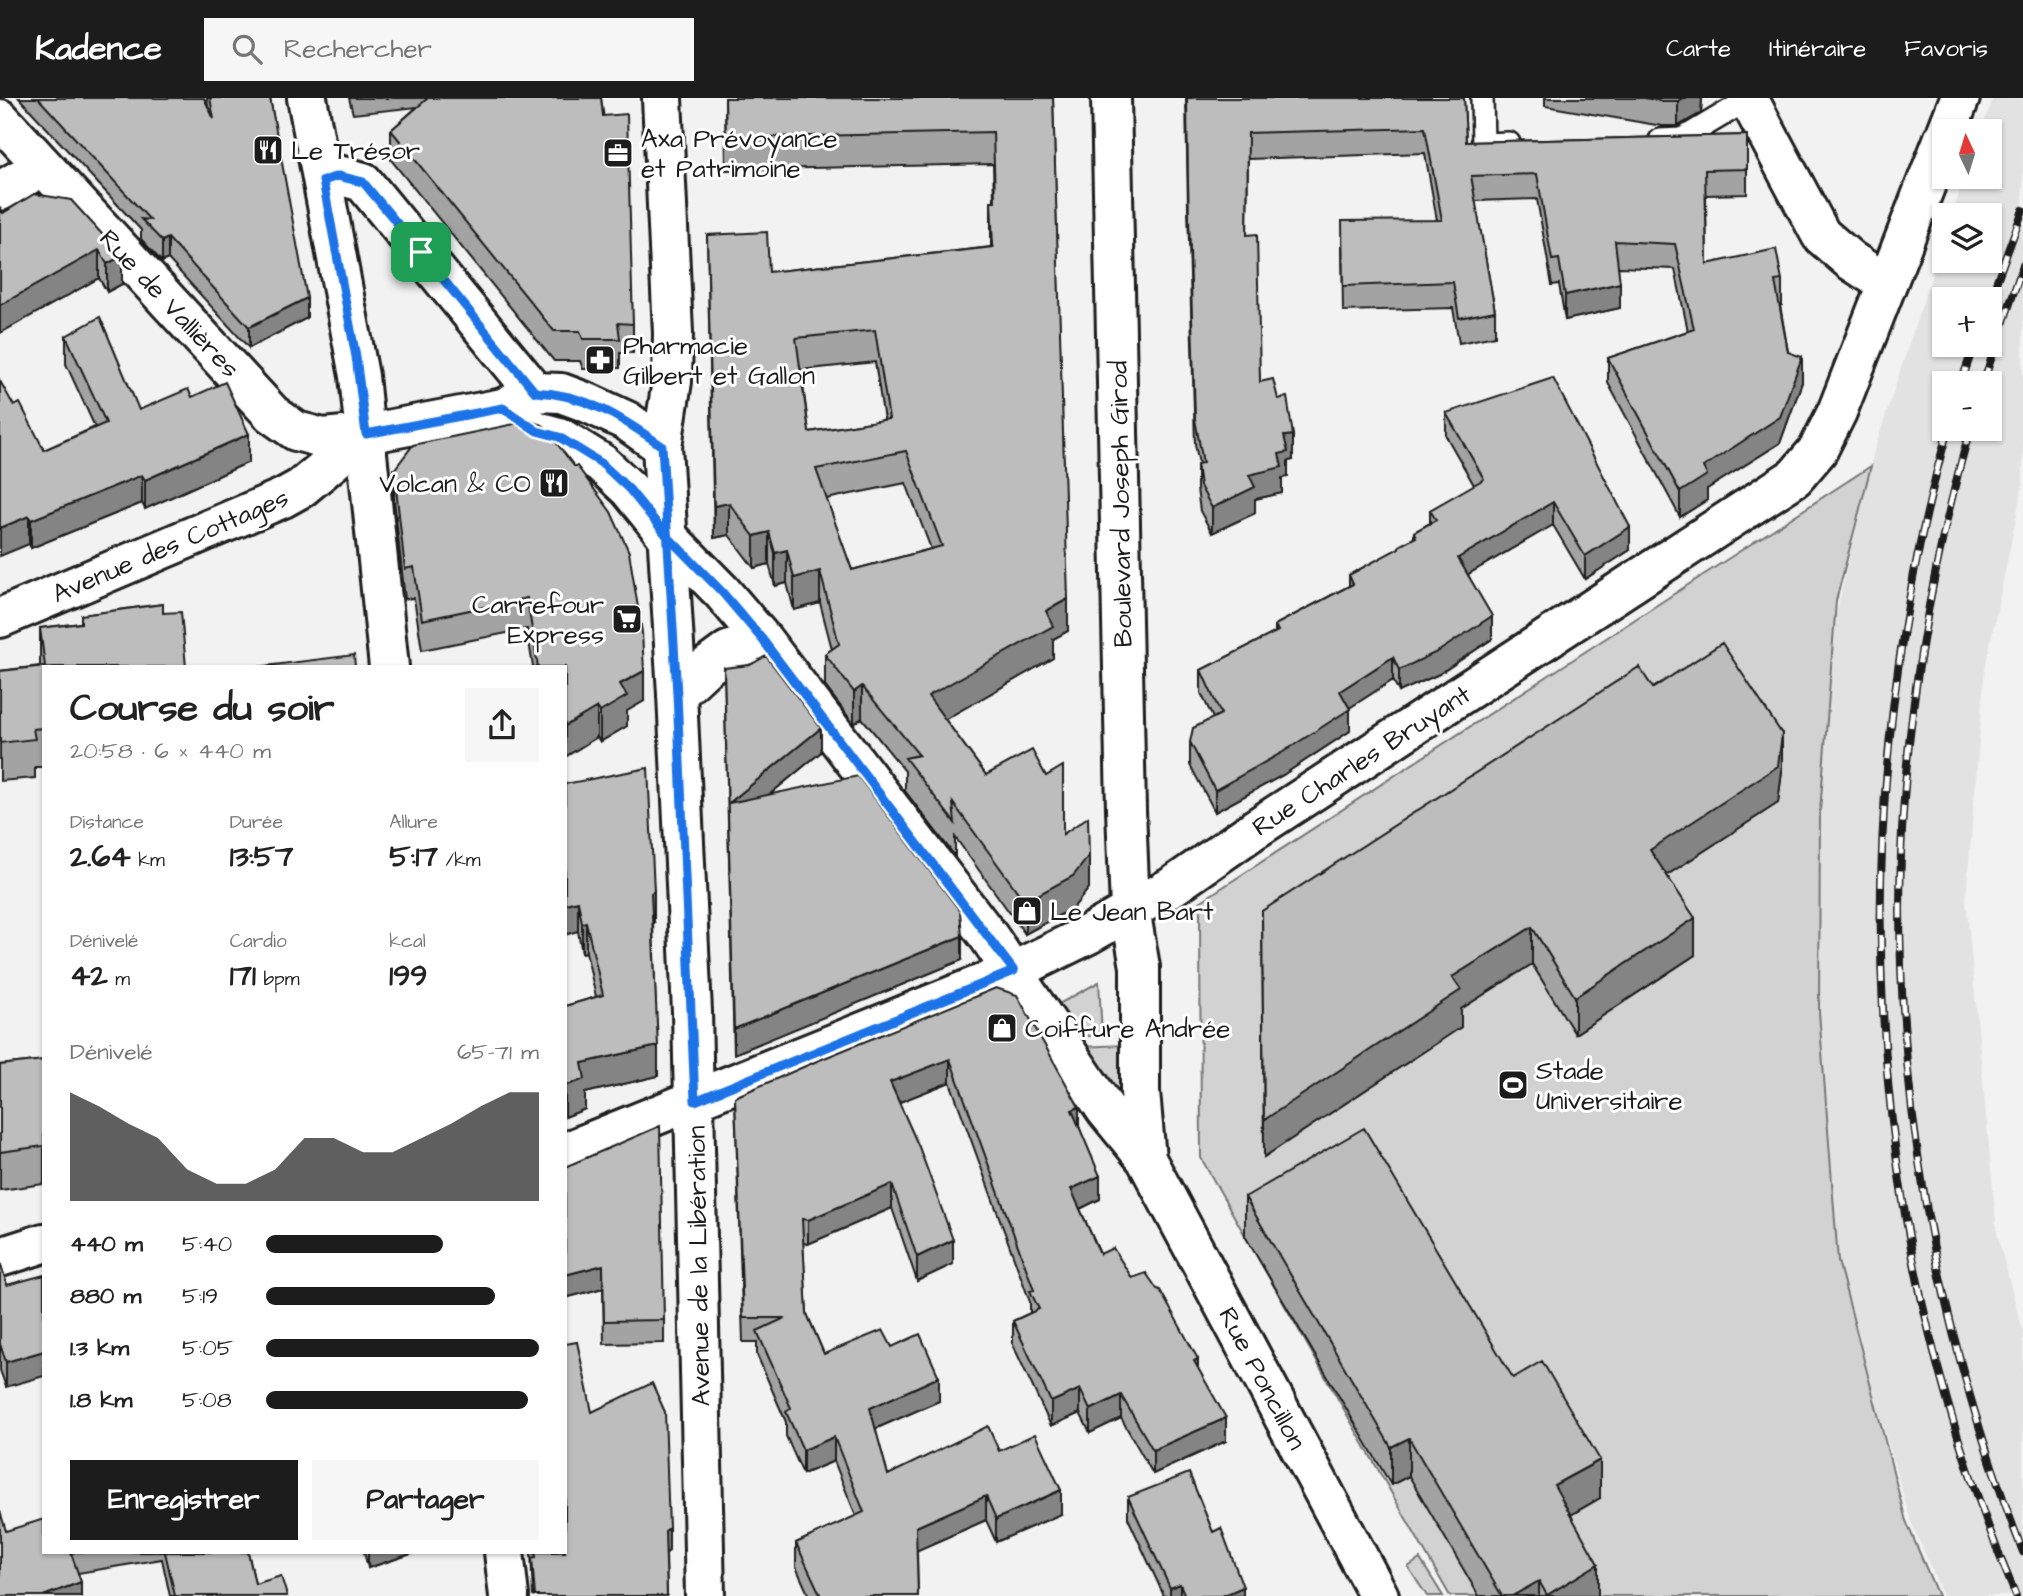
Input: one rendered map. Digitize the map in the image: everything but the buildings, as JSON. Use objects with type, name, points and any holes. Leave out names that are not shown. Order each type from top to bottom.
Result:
[{"type":"street","points":[[307,98],[356,357],[389,665]]},
{"type":"street","name":"Avenue de la Libération","points":[[662,98],[673,345],[672,380],[662,446],[677,694],[695,1101],[705,1596]]},
{"type":"street","name":"Boulevard Joseph Girod","points":[[1111,98],[1130,909]]},
{"type":"street","points":[[1748,98],[1821,234],[1860,267],[1889,279]]},
{"type":"street","points":[[1952,119],[1960,98]]},
{"type":"street","name":"Rue de Vallières","points":[[0,119],[272,414],[296,431],[323,439],[366,434],[561,393],[588,402],[627,421],[662,446]]},
{"type":"street","points":[[0,191],[43,166]]},
{"type":"street","name":"Rue Charles Bruyant","points":[[567,1151],[1014,971],[1089,934],[1173,886],[1255,829],[1795,477],[1818,450],[1837,412],[1932,169]]},
{"type":"street","name":"Rue Poncillon","points":[[323,181],[338,176],[363,182],[519,400],[537,431],[559,437],[601,463],[629,489],[667,536],[722,592],[762,639],[1014,971],[1106,1110],[1146,1160],[1379,1596]]},
{"type":"street","name":"Avenue des Cottages","points":[[0,618],[283,498],[301,488],[366,434]]},
{"type":"street","points":[[677,694],[728,651],[762,639]]},
{"type":"street","name":"Rue Poncillon","points":[[1130,909],[1140,967],[1140,1103],[1146,1160]]},
{"type":"street","points":[[0,1257],[42,1244]]},
{"type":"street","points":[[503,1554],[509,1596]]},
{"type":"lane","points":[[1482,98],[1483,144],[1523,143]]},
{"type":"lane","points":[[1643,140],[1682,139],[1748,98]]},
{"type":"shaded area","points":[[1993,98],[2023,98],[2023,484],[1985,668],[1966,899],[1997,1233],[2023,1333],[2023,1596],[1943,1596],[1911,1522],[1838,1271],[1815,989],[1816,863],[1829,645],[1874,451],[1932,273],[2002,273],[2002,203],[1956,203],[1961,189],[2002,189],[2002,119],[1985,119]]},
{"type":"shaded area","name":"Stade Universitaire","points":[[1871,466],[1836,601],[1820,812],[1819,1012],[1838,1261],[1906,1521],[1938,1596],[1450,1596],[1201,1158],[1200,902]]},
{"type":"shaded area","points":[[1099,982],[1102,1035],[1074,1037],[1057,1005]]},
{"type":"shaded area","points":[[1124,1045],[1125,1100],[1115,1099],[1081,1047]]},
{"type":"shaded area","points":[[1420,1559],[1443,1596],[1427,1596],[1408,1567]]},
{"type":"railway","points":[[1994,287],[2023,210]]},
{"type":"railway","points":[[1987,371],[2023,265]]},
{"type":"railway","points":[[1965,371],[1970,357]]},
{"type":"railway","points":[[1945,441],[1914,575],[1892,722],[1881,870],[1883,1018],[1898,1166],[1925,1312],[1964,1455],[2016,1596]]},
{"type":"railway","points":[[1967,441],[1933,586],[1915,694],[1904,801],[1900,943],[1913,1121],[1944,1297],[1993,1469],[2023,1552]]},
{"type":"place","name":"Le Trésor","points":[[268,150]]},
{"type":"place","name":"Axa Prévoyance et Patrimoine","points":[[618,153]]},
{"type":"place","name":"Pharmacie Gilbert et Gallon","points":[[600,360]]},
{"type":"place","name":"Volcan & CO","points":[[554,483]]},
{"type":"place","name":"Carrefour Express","points":[[627,619]]},
{"type":"place","name":"Le Jean Bart","points":[[1027,911]]},
{"type":"place","name":"Coiffure Andrée","points":[[1002,1028]]},
{"type":"place","name":"Stade Universitaire","points":[[1513,1085]]},
{"type":"route","points":[[421,252],[363,182],[338,176],[323,181],[349,315],[366,434],[503,408],[537,431],[559,437],[601,463],[629,489],[667,536],[722,592],[762,639],[1014,971],[695,1101],[677,694],[667,536],[662,446],[627,421],[588,402],[561,393],[535,392],[421,252]]}]
